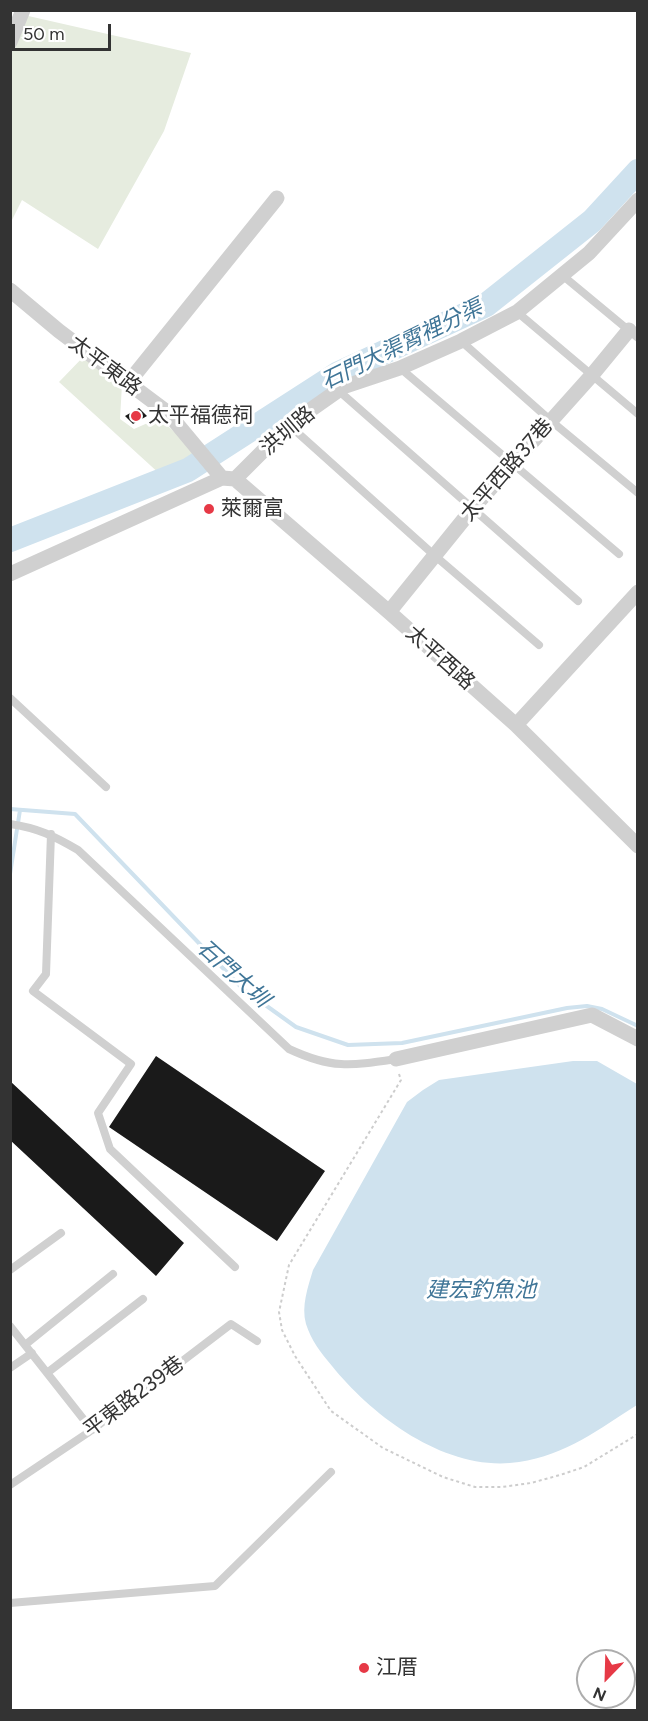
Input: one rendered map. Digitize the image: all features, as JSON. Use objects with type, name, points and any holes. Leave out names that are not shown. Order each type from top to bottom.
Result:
[{"type":"street","points":[[10,42],[22,10]]},
{"type":"street","points":[[128,383],[277,198]]},
{"type":"street","name":"洪圳路","points":[[10,574],[228,479],[289,425],[343,387],[400,368],[461,341],[517,312],[589,253],[638,200]]},
{"type":"street","name":"太平東路","points":[[10,290],[59,331],[167,412],[212,465],[228,479]]},
{"type":"street","name":"太平西路37巷","points":[[389,612],[473,508],[550,420],[633,334]]},
{"type":"street","name":"太平西路","points":[[228,479],[389,612],[516,725],[638,846]]},
{"type":"street","points":[[516,725],[638,592]]},
{"type":"street","points":[[396,1059],[592,1015],[638,1039]]},
{"type":"lane","points":[[562,275],[633,334]]},
{"type":"lane","points":[[517,312],[638,414]]},
{"type":"lane","points":[[461,341],[550,420],[638,493]]},
{"type":"lane","points":[[400,368],[619,554]]},
{"type":"lane","points":[[339,391],[578,601]]},
{"type":"lane","points":[[289,425],[434,555],[539,645]]},
{"type":"lane","points":[[10,699],[106,788]]},
{"type":"lane","points":[[10,824],[51,834],[78,850],[289,1049],[309,1059],[331,1064],[358,1065],[396,1059]]},
{"type":"lane","points":[[51,834],[46,974],[33,991],[131,1064],[98,1113],[110,1149],[236,1267]]},
{"type":"lane","points":[[10,1270],[61,1233]]},
{"type":"lane","points":[[26,1345],[113,1274]]},
{"type":"lane","points":[[47,1373],[142,1299]]},
{"type":"lane","name":"平東路239巷","points":[[10,1485],[92,1430],[231,1324],[257,1341]]},
{"type":"lane","points":[[10,1326],[92,1430]]},
{"type":"lane","points":[[10,1368],[32,1353]]},
{"type":"lane","points":[[10,1603],[214,1586],[331,1472]]},
{"type":"path","points":[[396,1059],[401,1080],[289,1265],[279,1312],[282,1330],[295,1356],[331,1411],[383,1448],[443,1477],[475,1487],[521,1485],[560,1475],[584,1467],[638,1434]]},
{"type":"shaded area","points":[[24,15],[191,53],[164,131],[98,249],[22,200],[11,222],[11,51]]},
{"type":"shaded area","points":[[86,354],[122,384],[120,419],[134,429],[159,418],[202,457],[186,467],[162,476],[59,382]]},
{"type":"water","name":"建宏釣魚池","points":[[573,1061],[597,1061],[637,1084],[637,1405],[595,1432],[552,1454],[519,1462],[492,1463],[466,1459],[415,1438],[391,1422],[349,1386],[320,1351],[308,1330],[304,1310],[307,1290],[313,1270],[407,1102],[439,1080]]},
{"type":"building","name":"太平福德祠","points":[[139,408],[147,416],[133,424],[125,416]]},
{"type":"building","points":[[156,1056],[325,1171],[277,1241],[109,1127]]},
{"type":"building","points":[[10,1081],[184,1243],[156,1276],[10,1140]]},
{"type":"waterway","name":"石門大渠霄裡分渠","points":[[10,540],[188,470],[337,374],[486,305],[592,221],[638,171]]},
{"type":"waterway","name":"石門大圳","points":[[10,809],[75,814],[243,989],[296,1027],[348,1045],[402,1043],[567,1008],[587,1006],[602,1009],[638,1026]]},
{"type":"waterway","points":[[10,874],[20,810]]},
{"type":"place","name":"太平福德祠","points":[[136,416]]},
{"type":"place","name":"萊爾富","points":[[209,509]]},
{"type":"place","name":"江厝","points":[[364,1668]]}]
